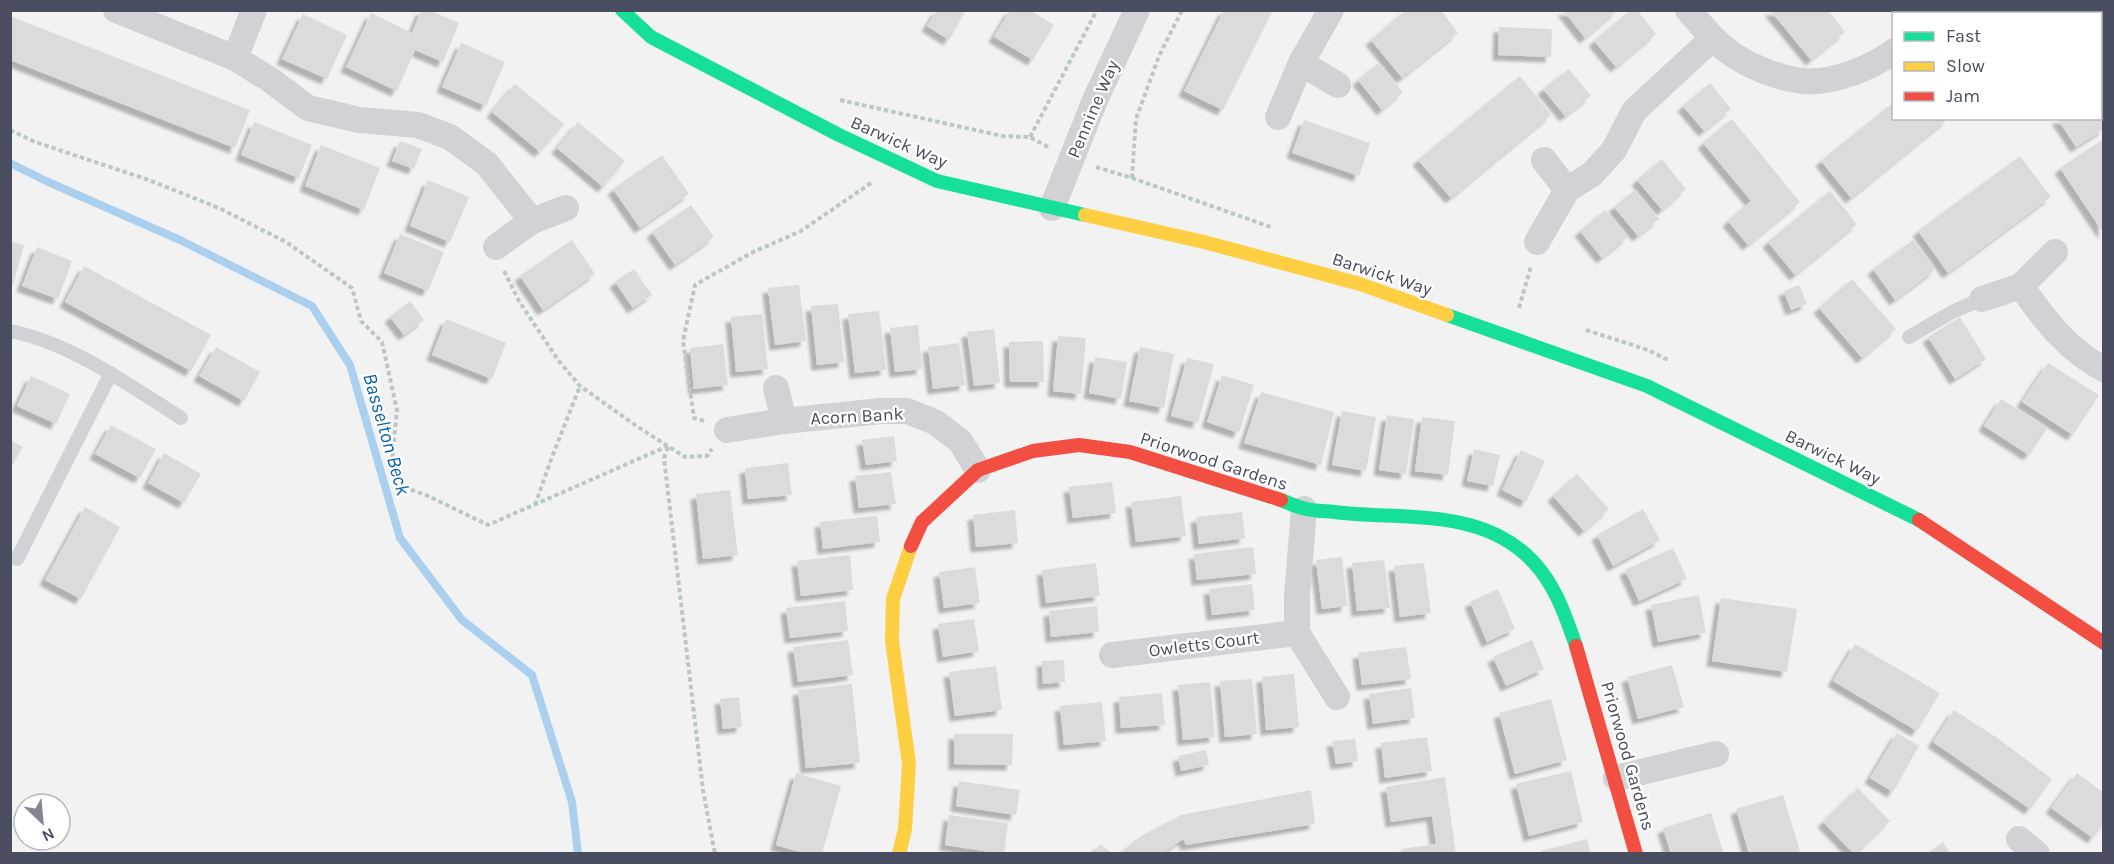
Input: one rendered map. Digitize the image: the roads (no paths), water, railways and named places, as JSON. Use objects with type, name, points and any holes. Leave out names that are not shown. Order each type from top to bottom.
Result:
[{"type":"street","points":[[116,10],[235,58],[269,79],[308,108],[359,120],[418,124],[450,137],[487,164],[532,221]]},
{"type":"street","points":[[235,58],[254,10]]},
{"type":"street","name":"Barwick Way","points":[[622,10],[651,37],[839,135],[937,181],[1204,242],[1360,284],[1647,386],[1914,517],[2103,643]]},
{"type":"street","name":"Pennine Way","points":[[1052,208],[1095,100],[1137,10]]},
{"type":"street","points":[[1278,117],[1301,63],[1331,10]]},
{"type":"street","points":[[1688,10],[1713,38],[1738,58],[1770,72],[1804,81],[1839,78],[1881,61],[1892,52]]},
{"type":"street","points":[[1537,242],[1567,190],[1592,174],[1614,150],[1634,111],[1713,38]]},
{"type":"street","points":[[1301,63],[1338,85]]},
{"type":"street","points":[[1544,160],[1567,190]]},
{"type":"street","points":[[496,248],[532,221],[566,208]]},
{"type":"street","points":[[1982,299],[2021,286],[2055,252]]},
{"type":"street","points":[[2021,286],[2046,322],[2086,360],[2103,369]]},
{"type":"street","name":"Acorn Bank","points":[[776,388],[784,421]]},
{"type":"street","name":"Acorn Bank","points":[[727,430],[784,421],[881,411],[907,411],[935,422],[960,441],[978,470]]},
{"type":"street","name":"Priorwood Gardens","points":[[899,854],[905,829],[909,764],[892,641],[892,598],[905,560],[922,522],[978,470],[1033,451],[1079,445],[1130,452],[1261,493],[1304,509],[1356,515],[1442,518],[1484,529],[1518,546],[1542,572],[1561,605],[1582,661],[1636,854]]},
{"type":"street","points":[[1304,509],[1297,596],[1297,633],[1337,697]]},
{"type":"street","name":"Owletts Court","points":[[1112,655],[1297,633]]},
{"type":"street","points":[[1616,778],[1716,754]]},
{"type":"lane","points":[[1909,337],[1952,312],[1982,299]]},
{"type":"lane","points":[[10,331],[33,336],[111,373],[180,418]]},
{"type":"lane","points":[[17,559],[111,373]]},
{"type":"waterway","name":"Basselton Beck","points":[[10,163],[180,240],[312,306],[350,365],[400,538],[462,620],[532,675],[572,802],[578,854]]}]
